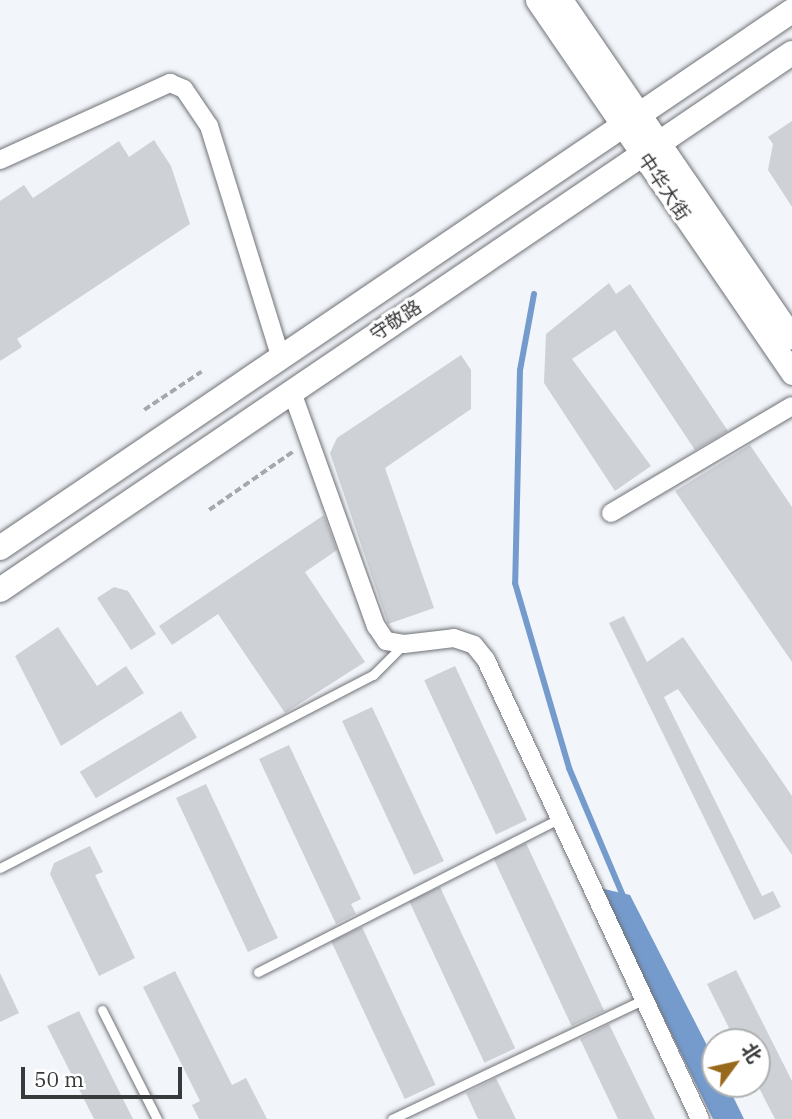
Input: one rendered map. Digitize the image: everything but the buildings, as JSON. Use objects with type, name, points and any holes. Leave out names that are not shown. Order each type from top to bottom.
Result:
[{"type":"main road","name":"守敬路","points":[[0,548],[792,11]]},
{"type":"main road","name":"守敬路","points":[[0,590],[792,53]]},
{"type":"street","name":"中华大街","points":[[537,0],[631,120],[792,337]]},
{"type":"street","name":"中华大街","points":[[561,0],[631,120]]},
{"type":"street","points":[[0,160],[170,83],[184,89],[209,126],[281,358]]},
{"type":"street","name":"中华大街","points":[[651,148],[792,373]]},
{"type":"street","points":[[292,392],[376,626],[386,640],[404,644],[454,638],[474,645],[700,1119]]},
{"type":"street","points":[[611,513],[792,407]]},
{"type":"lane","points":[[0,868],[373,675],[404,644]]},
{"type":"lane","points":[[258,972],[558,819]]},
{"type":"lane","points":[[392,1119],[641,1000]]},
{"type":"lane","points":[[102,1010],[157,1119]]},
{"type":"path","points":[[144,410],[201,372]]},
{"type":"path","points":[[209,510],[309,440]]},
{"type":"water","points":[[600,888],[630,895],[701,1034],[701,1094]]},
{"type":"water","points":[[703,1098],[734,1098],[744,1119],[713,1119]]},
{"type":"waterway","points":[[534,294],[520,370],[515,583],[569,768],[624,898]]}]
